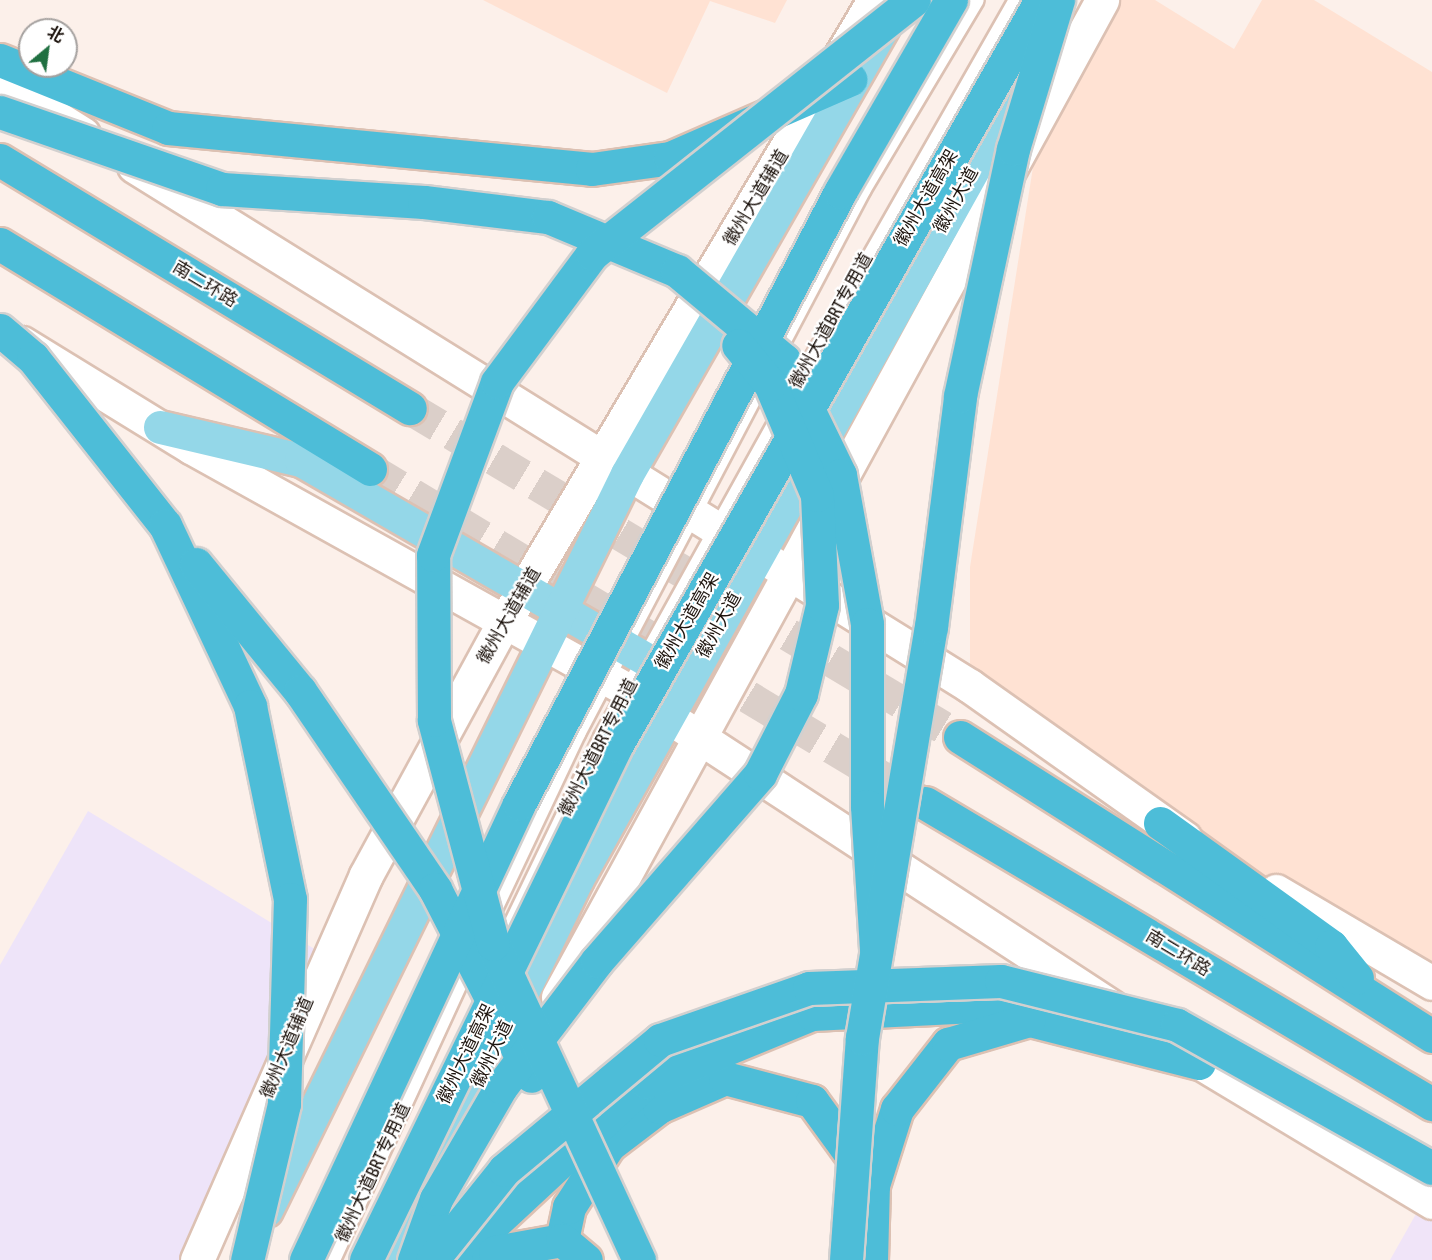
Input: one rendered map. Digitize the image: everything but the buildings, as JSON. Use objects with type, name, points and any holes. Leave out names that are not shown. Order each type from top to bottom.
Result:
[{"type":"highway","points":[[639,1260],[493,944],[434,720],[433,555],[497,382],[592,254],[914,0]]},
{"type":"highway","points":[[306,1260],[519,804],[840,192],[951,0]]},
{"type":"highway","name":"徽州大道高架","points":[[366,1260],[616,746],[1041,0]]},
{"type":"highway","points":[[846,1260],[862,1038],[931,627],[960,396],[1013,149],[1058,0]]},
{"type":"highway","points":[[0,60],[168,128],[592,169],[670,158],[851,79]]},
{"type":"highway","points":[[0,112],[222,189],[424,202],[548,217],[676,271],[784,360],[840,475],[867,624],[867,806],[876,951]]},
{"type":"highway","name":"南二环路","points":[[0,160],[410,408]]},
{"type":"highway","points":[[0,244],[370,469]]},
{"type":"highway","points":[[414,1260],[436,1199],[501,1087],[597,961],[760,774],[801,694],[822,605],[817,495],[770,384],[676,271]]},
{"type":"highway","points":[[0,330],[33,358],[300,691],[435,889],[624,1260]]},
{"type":"highway","points":[[165,525],[250,706],[290,899],[284,1104],[247,1260]]},
{"type":"highway","points":[[960,737],[1432,1036]]},
{"type":"highway","name":"南二环路","points":[[925,802],[1432,1104]]},
{"type":"highway","points":[[1160,823],[1331,946],[1377,1002]]},
{"type":"highway","points":[[432,1260],[504,1170],[660,1040],[809,988],[1001,981],[1177,1025],[1432,1168]]},
{"type":"highway","points":[[465,1260],[476,1240],[646,1082],[812,1014],[975,1006],[1199,1063]]},
{"type":"highway","points":[[871,1260],[873,1185],[897,1109],[948,1044],[1029,1020]]},
{"type":"highway","points":[[488,1260],[495,1252],[574,1250],[569,1207],[609,1145],[660,1107],[725,1078],[812,1101],[873,1185]]},
{"type":"main road","name":"徽州大道辅道","points":[[197,1260],[326,956],[503,624],[524,588],[615,466],[819,93],[874,0]]},
{"type":"main road","points":[[242,1260],[559,609],[615,466],[898,0]]},
{"type":"main road","name":"徽州大道","points":[[392,1260],[577,879],[1067,0]]},
{"type":"main road","points":[[424,1260],[449,1200],[699,736],[1102,0]]},
{"type":"main road","points":[[0,82],[970,686],[1160,823],[1432,983]]},
{"type":"main road","points":[[0,330],[160,427],[503,624],[617,685],[699,736],[1199,1063],[1432,1202]]},
{"type":"main road","points":[[160,427],[302,460],[687,682]]},
{"type":"lane","name":"徽州大道BRT专用道","points":[[351,1260],[617,685],[705,521],[863,191],[977,0]]},
{"type":"lane","name":"徽州大道BRT专用道","points":[[333,1260],[617,685],[705,521],[1016,0]]},
{"type":"shaded area","points":[[483,0],[787,0],[775,23],[710,1],[667,93]]},
{"type":"shaded area","points":[[1102,0],[1155,0],[1234,49],[1262,0],[1314,0],[1432,72],[1432,983],[1160,823],[970,686],[970,567],[1042,110]]},
{"type":"shaded area","points":[[88,811],[326,956],[191,1260],[0,1260],[0,965]]},
{"type":"shaded area","points":[[1425,1198],[1432,1202],[1432,1260],[1390,1260]]},
{"type":"tunnel","points":[[410,408],[960,737]]},
{"type":"tunnel","points":[[370,469],[925,803]]}]
